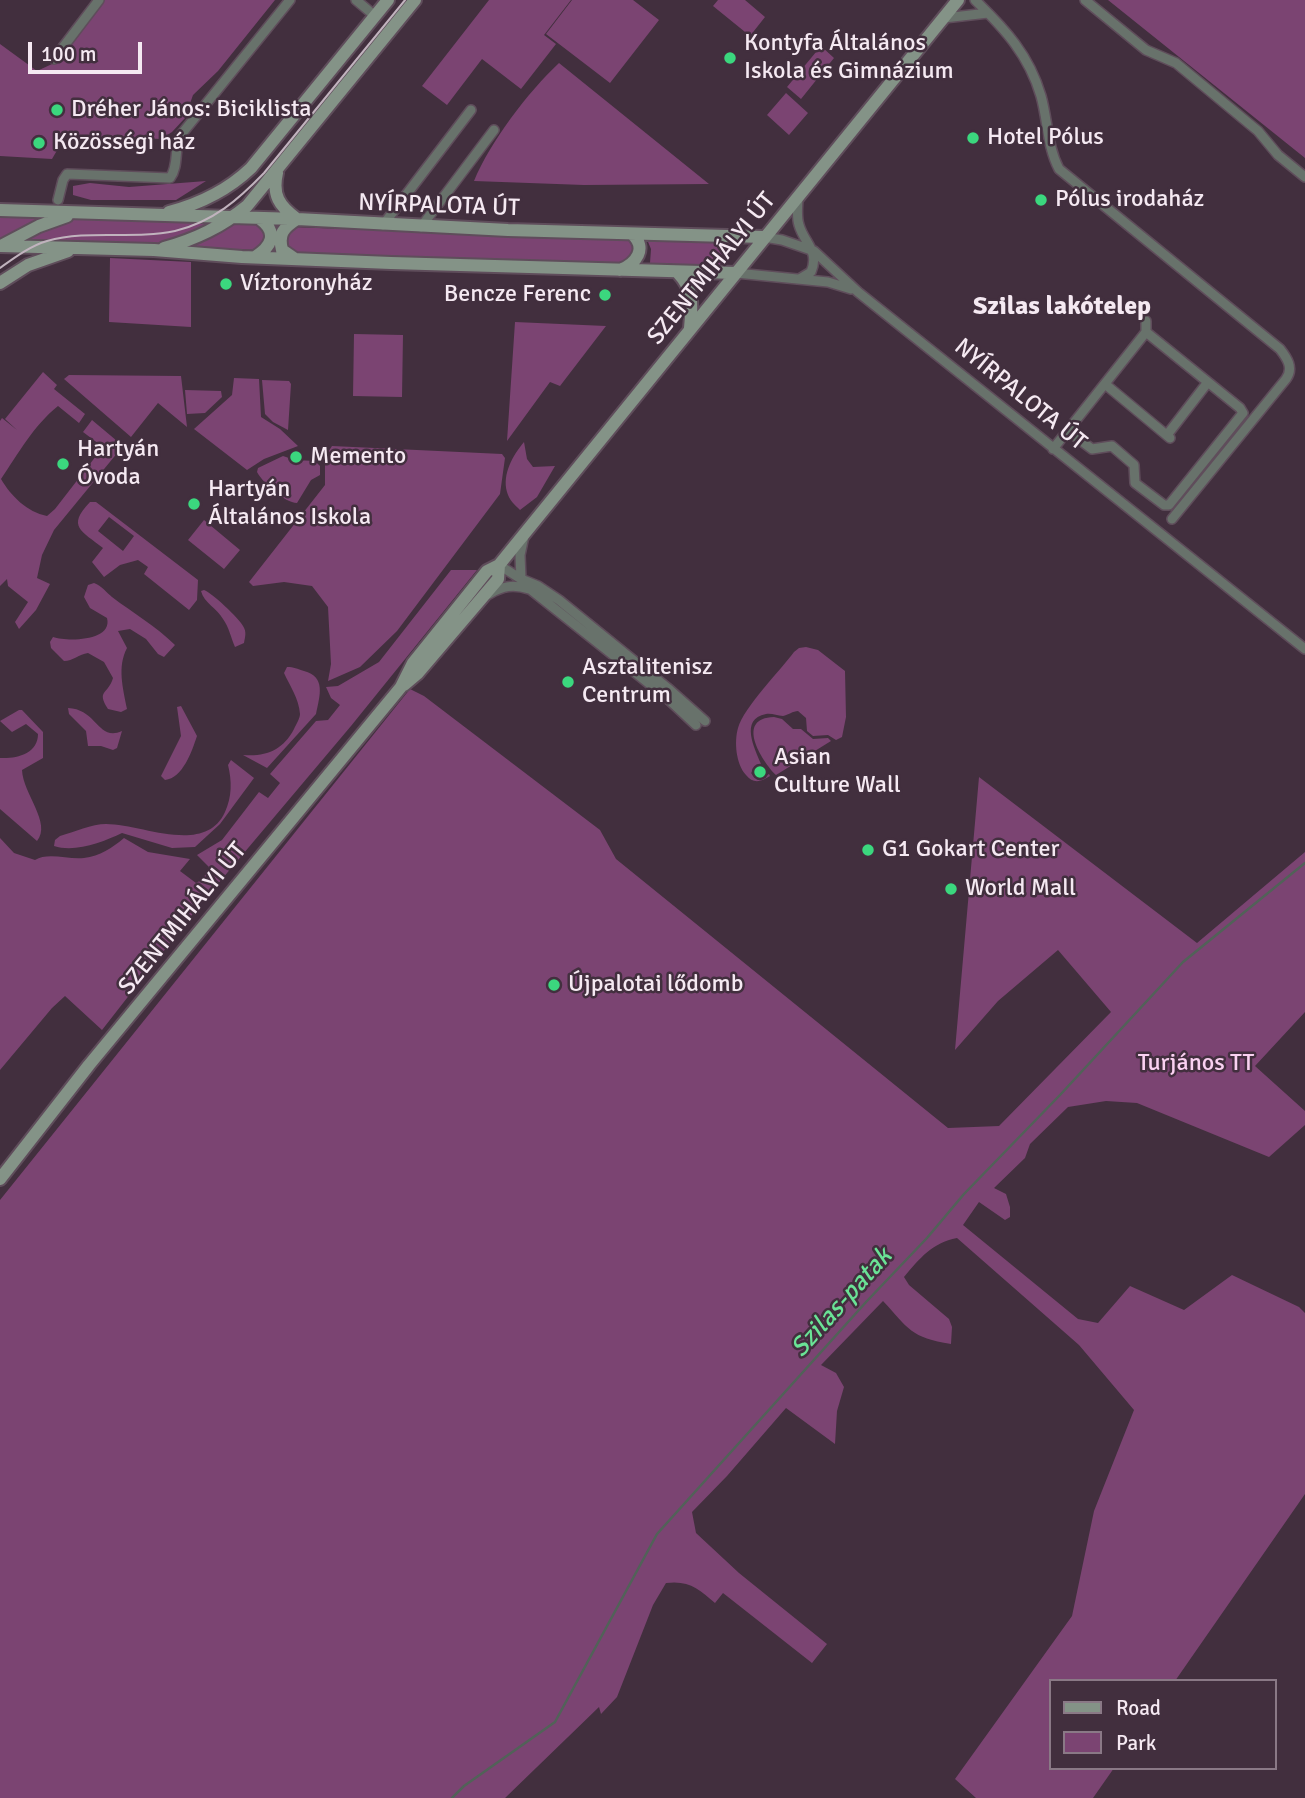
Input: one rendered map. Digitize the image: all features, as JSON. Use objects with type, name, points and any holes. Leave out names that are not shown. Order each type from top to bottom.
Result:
[{"type":"main road","points":[[148,215],[201,201],[242,177],[388,0]]},
{"type":"main road","points":[[154,250],[194,240],[247,206],[415,0]]},
{"type":"main road","name":"SZENTMIHÁLYI ÚT","points":[[401,687],[413,663],[487,571],[499,565],[525,534],[958,0]]},
{"type":"main road","points":[[375,16],[392,28]]},
{"type":"main road","points":[[277,172],[276,199],[297,219],[282,230],[282,250],[295,259]]},
{"type":"main road","name":"NYÍRPALOTA ÚT","points":[[0,210],[58,206],[81,213],[764,237]]},
{"type":"main road","points":[[0,246],[58,218],[81,213]]},
{"type":"main road","points":[[254,258],[266,250],[271,240],[270,228],[260,219]]},
{"type":"main road","points":[[617,271],[635,261],[640,245],[639,240],[632,234]]},
{"type":"main road","name":"NYÍRPALOTA ÚT","points":[[0,246],[154,250],[254,258],[736,273]]},
{"type":"main road","points":[[0,283],[28,265],[79,248]]},
{"type":"main road","points":[[678,273],[691,293],[690,328]]},
{"type":"main road","name":"SZENTMIHÁLYI ÚT","points":[[0,1179],[81,1076],[401,687],[417,674],[498,579],[499,565]]},
{"type":"street","points":[[54,59],[99,0]]},
{"type":"street","points":[[58,206],[63,180],[67,174],[170,178],[174,173],[176,143],[180,136],[290,0]]},
{"type":"street","points":[[356,0],[375,16]]},
{"type":"street","points":[[975,0],[1017,44],[1030,69],[1042,98],[1050,148],[1059,169],[1280,349],[1289,364],[1290,370],[1286,379],[1172,519]]},
{"type":"street","points":[[1085,0],[1146,50],[1176,63],[1258,131],[1278,155],[1305,177]]},
{"type":"street","points":[[944,18],[988,13]]},
{"type":"street","points":[[383,225],[471,110]]},
{"type":"street","points":[[421,226],[494,130]]},
{"type":"street","points":[[798,195],[797,221],[814,251],[811,272],[801,278]]},
{"type":"street","name":"NYÍRPALOTA ÚT","points":[[764,237],[814,251],[858,292],[1305,649]]},
{"type":"street","points":[[750,255],[750,263],[756,274]]},
{"type":"street","name":"NYÍRPALOTA ÚT","points":[[736,273],[841,284],[858,292]]},
{"type":"street","points":[[1054,449],[1146,327],[1240,408],[1242,413],[1169,505],[1164,505],[1135,482],[1134,465],[1112,446],[1092,449],[1068,431]]},
{"type":"street","points":[[1105,384],[1168,436],[1208,382]]},
{"type":"street","points":[[499,565],[521,579],[538,586],[559,600],[670,690],[700,723],[530,589],[521,579],[520,555],[525,534]]},
{"type":"street","points":[[482,598],[508,586],[518,585],[530,589]]},
{"type":"green space","points":[[102,0],[275,0],[218,71],[193,95],[185,118],[161,139],[66,135],[52,159],[0,156],[0,44],[37,71],[52,64]]},
{"type":"green space","points":[[489,0],[571,0],[544,35],[556,44],[521,89],[482,59],[447,105],[422,86]]},
{"type":"green space","points":[[572,0],[633,0],[659,20],[610,83],[546,34]]},
{"type":"green space","points":[[718,0],[745,0],[765,17],[750,36],[713,6]]},
{"type":"green space","points":[[1108,0],[1305,0],[1305,158]]},
{"type":"green space","points":[[821,46],[834,58],[801,99],[787,87]]},
{"type":"green space","points":[[559,63],[709,184],[584,185],[474,181],[511,118]]},
{"type":"green space","points":[[786,93],[808,113],[789,135],[767,115]]},
{"type":"green space","points":[[206,181],[176,200],[91,200],[73,195],[73,186],[90,183],[129,187]]},
{"type":"green space","points":[[0,212],[60,214],[0,240]]},
{"type":"green space","points":[[74,215],[221,221],[156,246],[11,242]]},
{"type":"green space","points":[[233,221],[265,224],[264,250],[175,248]]},
{"type":"green space","points":[[291,227],[628,239],[633,243],[635,252],[626,265],[295,254],[286,250],[282,236]]},
{"type":"green space","points":[[646,237],[737,240],[719,266],[650,263],[651,249]]},
{"type":"green space","points":[[110,258],[191,262],[191,327],[109,322]]},
{"type":"green space","points":[[515,322],[606,326],[560,386],[550,382],[507,441]]},
{"type":"green space","points":[[354,334],[403,335],[402,397],[353,396]]},
{"type":"green space","points":[[43,372],[57,385],[54,389],[85,414],[79,423],[58,406],[27,440],[1,479],[20,502],[47,516],[55,509],[103,447],[83,432],[92,420],[123,446],[54,530],[42,555],[37,578],[50,584],[36,610],[19,629],[15,622],[28,602],[8,586],[7,579],[0,586],[0,421],[2,418],[17,430],[5,419]]},
{"type":"green space","points":[[69,375],[181,376],[187,427],[158,403],[131,437],[64,379]]},
{"type":"green space","points":[[234,378],[259,379],[261,417],[280,429],[298,446],[264,459],[247,470],[194,429],[232,395]]},
{"type":"green space","points":[[262,380],[289,381],[291,384],[288,430],[265,414]]},
{"type":"green space","points":[[185,390],[221,391],[222,397],[205,413],[187,414]]},
{"type":"green space","points":[[524,442],[527,459],[533,467],[555,466],[537,497],[520,510],[508,495],[506,478],[512,459]]},
{"type":"green space","points":[[332,446],[502,454],[505,458],[500,494],[397,631],[360,667],[328,681],[331,664],[328,607],[312,586],[284,582],[253,586],[249,582],[325,485],[325,457]]},
{"type":"green space","points":[[283,456],[315,461],[320,466],[320,475],[311,480],[297,503],[275,492],[257,472],[258,468]]},
{"type":"green space","points":[[90,502],[96,502],[198,580],[197,600],[189,610],[144,574],[148,567],[138,560],[120,565],[104,577],[92,562],[103,548],[83,533],[78,523],[83,510]],"holes":[[[109,517],[134,536],[123,551],[98,531]]]},
{"type":"green space","points":[[204,520],[240,550],[224,569],[188,540]]},
{"type":"green space","points":[[451,570],[477,570],[351,726],[195,911],[102,1030],[65,996],[0,1070],[0,838],[14,853],[35,860],[52,856],[90,857],[106,851],[124,838],[148,852],[190,859],[180,871],[196,883],[203,879],[209,867],[197,855],[222,840],[259,792],[268,798],[280,783],[270,774],[316,721],[328,720],[340,705],[331,698],[326,687],[338,686],[379,662]]},
{"type":"green space","points":[[94,583],[175,645],[164,657],[158,654],[146,639],[130,629],[118,631],[127,648],[122,670],[127,709],[121,712],[108,709],[103,699],[113,678],[104,662],[88,653],[64,661],[51,648],[53,637],[88,638],[97,635],[107,626],[107,618],[90,608],[84,597],[88,585]]},
{"type":"green space","points":[[204,590],[241,622],[245,632],[244,643],[235,647],[225,622],[203,595],[201,591]]},
{"type":"green space","points":[[806,647],[818,650],[845,671],[846,717],[842,737],[836,740],[828,735],[813,736],[807,731],[806,718],[798,711],[783,716],[768,714],[758,717],[753,722],[751,735],[761,764],[751,773],[758,780],[769,774],[770,776],[760,781],[751,780],[738,759],[738,728],[755,700],[794,652]]},
{"type":"green space","points":[[287,667],[304,671],[316,678],[320,688],[319,700],[316,714],[267,768],[243,755],[259,755],[273,751],[285,742],[297,724],[299,708],[284,673]]},
{"type":"green space","name":"Turjános TT","points":[[410,689],[424,696],[600,830],[616,859],[948,1128],[999,1126],[1111,1012],[1058,950],[998,1001],[955,1050],[979,777],[1197,943],[1305,852],[1305,1012],[1255,1066],[1305,1111],[1305,1125],[1269,1157],[1137,1103],[1106,1101],[1068,1107],[1030,1144],[1025,1158],[994,1188],[1006,1194],[1010,1217],[1005,1220],[979,1202],[963,1225],[1078,1319],[1098,1323],[1130,1286],[1184,1310],[1232,1275],[1299,1307],[1305,1313],[1305,1494],[1176,1679],[1050,1679],[1050,1770],[1113,1770],[1093,1798],[976,1798],[955,1779],[1072,1616],[1094,1511],[1134,1410],[1079,1345],[957,1238],[933,1248],[904,1277],[909,1285],[949,1319],[952,1327],[951,1344],[918,1335],[883,1301],[821,1365],[836,1373],[844,1387],[837,1411],[835,1444],[786,1408],[692,1512],[696,1533],[739,1573],[827,1644],[812,1663],[723,1593],[715,1603],[693,1587],[681,1583],[666,1583],[653,1605],[617,1697],[601,1714],[599,1707],[505,1798],[0,1798],[0,1200]]},
{"type":"green space","points":[[181,706],[197,736],[182,769],[165,780],[161,776],[181,736],[177,707]]},
{"type":"green space","points":[[68,708],[85,714],[108,732],[122,731],[117,748],[113,750],[88,746],[86,731],[69,714]]},
{"type":"green space","points":[[19,710],[43,732],[43,758],[22,770],[41,826],[37,841],[0,809],[0,758],[25,754],[37,741],[38,734],[26,724],[12,732],[0,721]]},
{"type":"green space","points":[[762,719],[782,719],[793,729],[801,729],[813,739],[828,738],[831,741],[776,775],[758,750],[754,732],[756,724]]},
{"type":"green space","points":[[231,760],[254,778],[220,824],[195,847],[172,848],[122,833],[80,847],[54,846],[55,840],[60,836],[101,824],[172,834],[203,832],[216,825],[225,812],[231,789],[228,765]]},
{"type":"waterway","name":"Szilas-patak","points":[[452,1798],[464,1786],[555,1722],[657,1534],[964,1194],[1183,962],[1305,863]]},
{"type":"tram line","points":[[0,268],[28,249],[63,237],[159,234],[189,227],[213,216],[245,192],[264,173],[405,0]]},
{"type":"place","name":"Kontyfa Általános Iskola és Gimnázium","points":[[730,58]]},
{"type":"place","name":"Dréher János: Biciklista","points":[[57,110]]},
{"type":"place","name":"Hotel Pólus","points":[[973,138]]},
{"type":"place","name":"Közösségi ház","points":[[39,143]]},
{"type":"place","name":"Pólus irodaház","points":[[1041,200]]},
{"type":"place","name":"Víztoronyház","points":[[226,284]]},
{"type":"place","name":"Bencze Ferenc","points":[[605,295]]},
{"type":"place","name":"Memento","points":[[296,457]]},
{"type":"place","name":"Hartyán Óvoda","points":[[63,464]]},
{"type":"place","name":"Hartyán Általános Iskola","points":[[194,504]]},
{"type":"place","name":"Asztalitenisz Centrum","points":[[568,682]]},
{"type":"place","name":"Asian Culture Wall","points":[[760,772]]},
{"type":"place","name":"G1 Gokart Center","points":[[868,850]]},
{"type":"place","name":"World Mall","points":[[951,889]]},
{"type":"place","name":"Újpalotai lődomb","points":[[554,985]]},
{"type":"district","name":"Szilas lakótelep","points":[[1062,307]]}]
